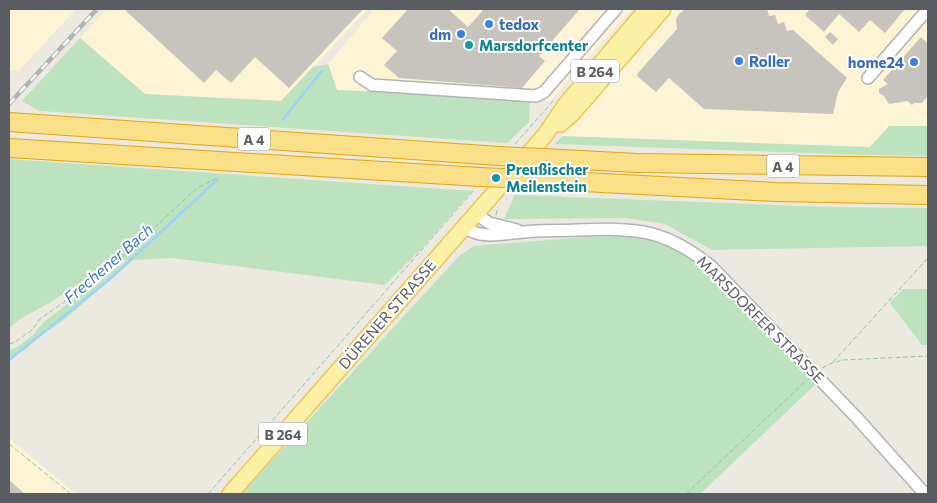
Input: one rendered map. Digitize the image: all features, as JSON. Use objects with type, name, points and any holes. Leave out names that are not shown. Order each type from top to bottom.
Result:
[{"type":"highway","name":"A 4","points":[[9,122],[506,151],[544,158],[637,163],[928,168]]},
{"type":"highway","name":"A 4","points":[[9,148],[477,184],[526,179],[776,192],[928,195]]},
{"type":"main road","name":"DÜRENER STRASSE","points":[[230,494],[464,225],[545,135],[566,104],[647,9]]},
{"type":"main road","name":"DÜRENER STRASSE","points":[[545,135],[571,115],[663,9]]},
{"type":"street","points":[[360,76],[372,85],[536,96],[544,92],[616,9]]},
{"type":"street","points":[[868,78],[928,10]]},
{"type":"street","name":"MARSDORFER STRASSE","points":[[475,213],[489,223],[523,232]]},
{"type":"street","name":"MARSDORFER STRASSE","points":[[464,225],[474,233],[479,234],[622,228],[668,238],[693,252],[712,267],[818,371],[925,494]]},
{"type":"path","points":[[506,151],[519,139]]},
{"type":"path","points":[[9,344],[32,330],[40,320],[108,271],[197,188],[217,178]]},
{"type":"path","points":[[208,494],[477,184]]},
{"type":"path","points":[[832,363],[928,258]]},
{"type":"path","points":[[686,494],[818,371],[832,363],[842,360],[928,356]]},
{"type":"path","points":[[9,444],[71,494]]},
{"type":"shaded area","points":[[9,9],[76,9],[19,71],[9,70]]},
{"type":"shaded area","points":[[107,9],[368,9],[281,101],[145,94],[80,38]]},
{"type":"shaded area","points":[[374,9],[632,9],[551,100],[337,90],[328,64]]},
{"type":"shaded area","points":[[673,9],[920,9],[862,73],[872,82],[928,18],[928,156],[555,144]]},
{"type":"shaded area","points":[[9,438],[76,494],[9,494]]},
{"type":"green space","points":[[80,38],[145,94],[281,101],[313,67],[328,64],[337,90],[530,99],[529,122],[507,143],[40,111],[22,101]]},
{"type":"green space","points":[[889,126],[928,126],[928,156],[555,144],[562,136],[870,147]]},
{"type":"green space","points":[[9,159],[472,191],[424,246],[385,285],[172,258],[133,260],[65,319],[9,361],[9,350],[17,347],[32,336],[43,323],[71,301],[91,290],[128,260],[113,261],[51,302],[20,319],[9,328]]},
{"type":"green space","points":[[515,195],[829,207],[928,208],[928,246],[712,250],[665,224],[626,218],[504,219]]},
{"type":"green space","points":[[624,234],[649,239],[670,247],[711,273],[817,383],[700,494],[241,494],[459,256],[474,246]]},
{"type":"green space","points":[[903,289],[928,289],[928,345],[922,345],[890,303]]},
{"type":"building","points":[[124,9],[363,9],[289,88],[255,57],[231,83],[216,70],[204,83]]},
{"type":"building","name":"Marsdorfcenter","points":[[408,9],[448,9],[468,27],[484,9],[580,9],[539,56],[545,61],[522,88],[399,78],[384,65],[397,51],[382,38]]},
{"type":"building","name":"Roller","points":[[685,9],[767,9],[769,16],[775,15],[778,24],[784,22],[787,31],[793,30],[847,78],[838,92],[833,114],[704,109],[669,78],[656,92],[637,76],[638,73],[677,29],[676,20],[678,15]]},
{"type":"building","points":[[810,9],[905,9],[885,33],[870,20],[859,32],[839,14],[824,32],[805,15]]},
{"type":"building","points":[[830,32],[838,39],[833,45],[825,37]]},
{"type":"building","name":"home24","points":[[921,37],[928,44],[928,96],[922,103],[914,103],[912,105],[907,101],[889,104],[884,96],[879,93],[879,89],[888,84],[883,80]]},
{"type":"building","points":[[9,480],[25,494],[9,494]]},
{"type":"waterway","name":"Frechener Bach","points":[[283,119],[322,71]]},
{"type":"waterway","name":"Frechener Bach","points":[[9,360],[110,279],[218,179]]},
{"type":"railway","points":[[9,104],[97,9]]},
{"type":"place","name":"tedox","points":[[489,24]]},
{"type":"place","name":"dm","points":[[461,34]]},
{"type":"place","name":"Marsdorfcenter","points":[[469,45]]},
{"type":"place","name":"Roller","points":[[739,61]]},
{"type":"place","name":"home24","points":[[914,62]]},
{"type":"place","name":"Preußischer Meilenstein","points":[[496,178]]}]
